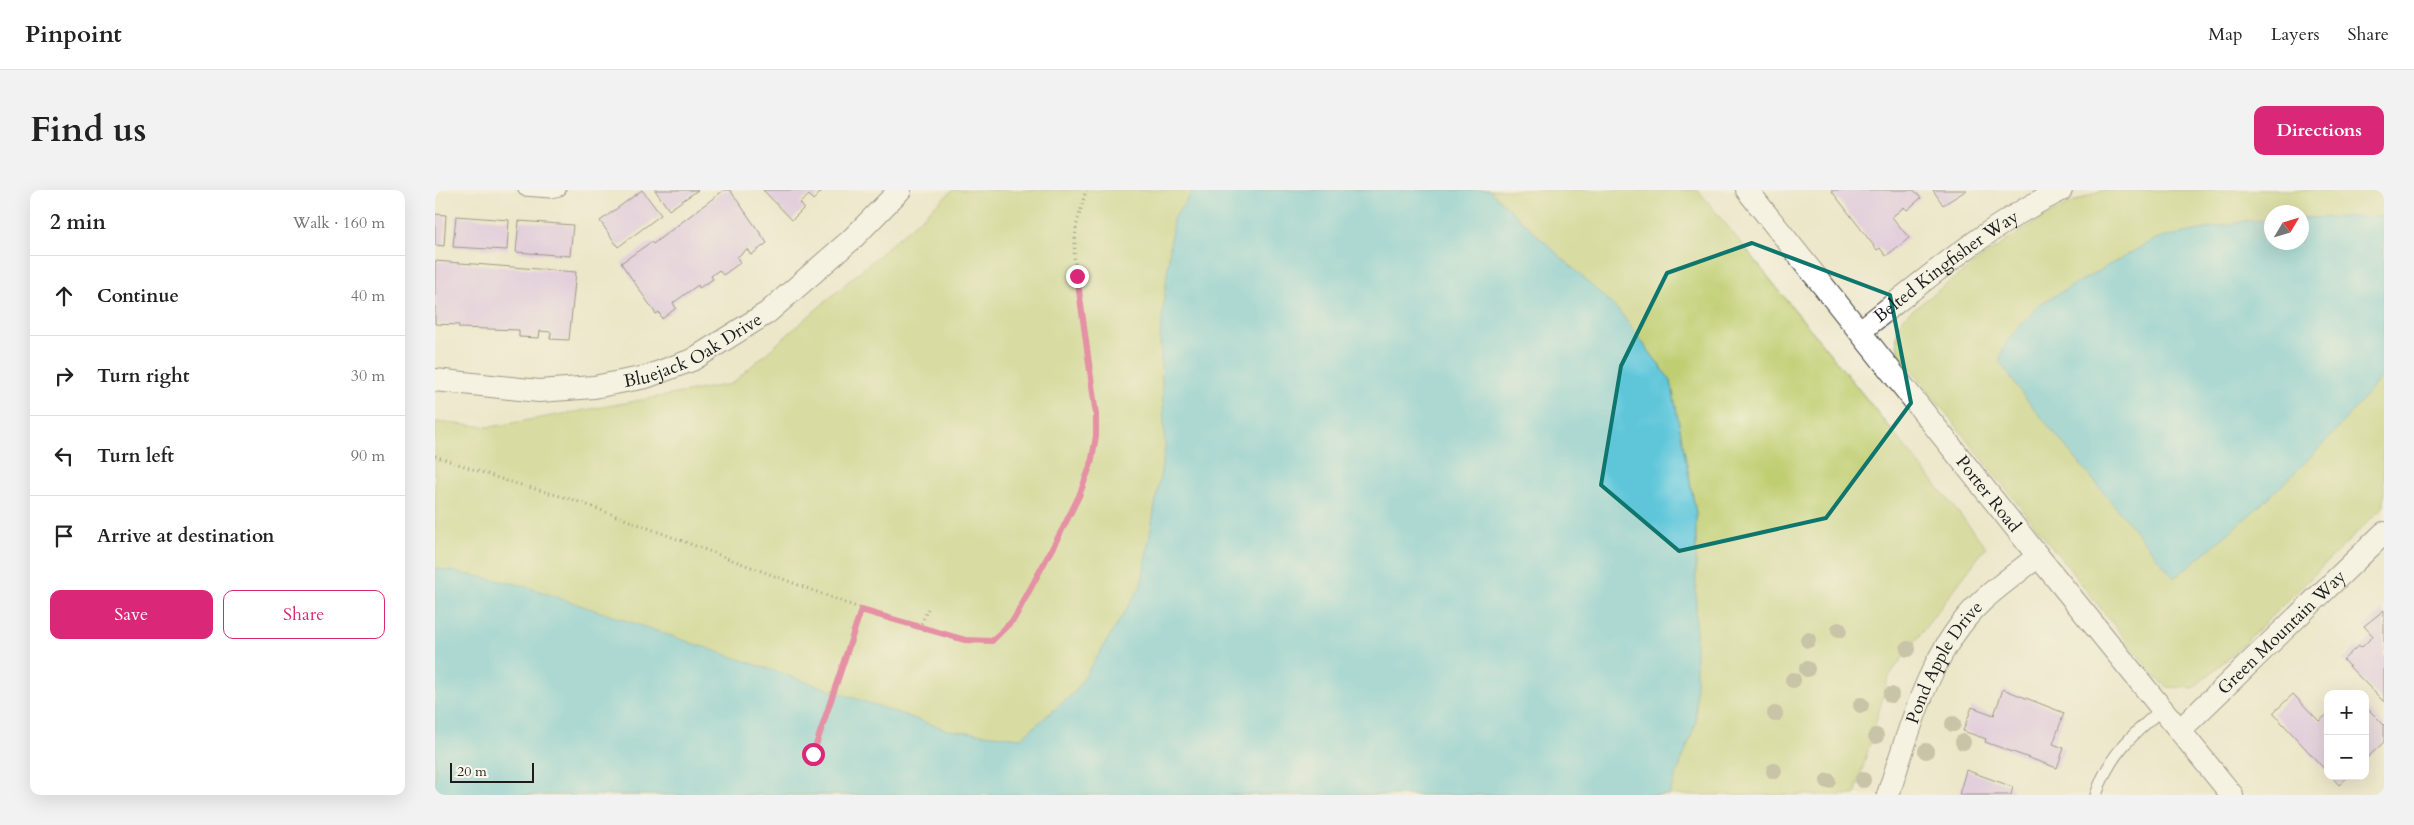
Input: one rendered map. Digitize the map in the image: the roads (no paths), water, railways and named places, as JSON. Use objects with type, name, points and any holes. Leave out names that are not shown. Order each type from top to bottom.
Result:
[{"type":"street","name":"Bluejack Oak Drive","points":[[435,380],[539,391],[594,387],[646,377],[692,360],[767,313],[852,239],[900,190]]},
{"type":"street","name":"Porter Road","points":[[1747,190],[2038,556],[2232,795]]},
{"type":"street","name":"Belted Kingfisher Way","points":[[1859,331],[1970,244],[2035,203],[2061,190]]},
{"type":"street","name":"Green Mountain Way","points":[[2179,730],[2384,533]]},
{"type":"street","name":"Pond Apple Drive","points":[[1888,795],[1917,707],[1950,639],[1981,602],[2038,556]]},
{"type":"lane","points":[[524,190],[550,192],[560,190]]},
{"type":"lane","points":[[2096,795],[2101,778],[2117,750],[2162,709]]},
{"type":"water","points":[[1194,190],[1489,190],[1620,312],[1671,381],[1696,513],[1696,723],[1669,795],[435,795],[435,568],[521,585],[948,730],[1021,738],[1075,692],[1141,586],[1165,448],[1160,339],[1173,219]]},
{"type":"water","points":[[2384,216],[2384,373],[2337,429],[2285,482],[2231,531],[2174,578],[2023,395],[1999,361],[2006,342],[2040,304],[2155,239],[2246,221],[2264,220],[2264,250],[2309,250],[2309,218]]}]
